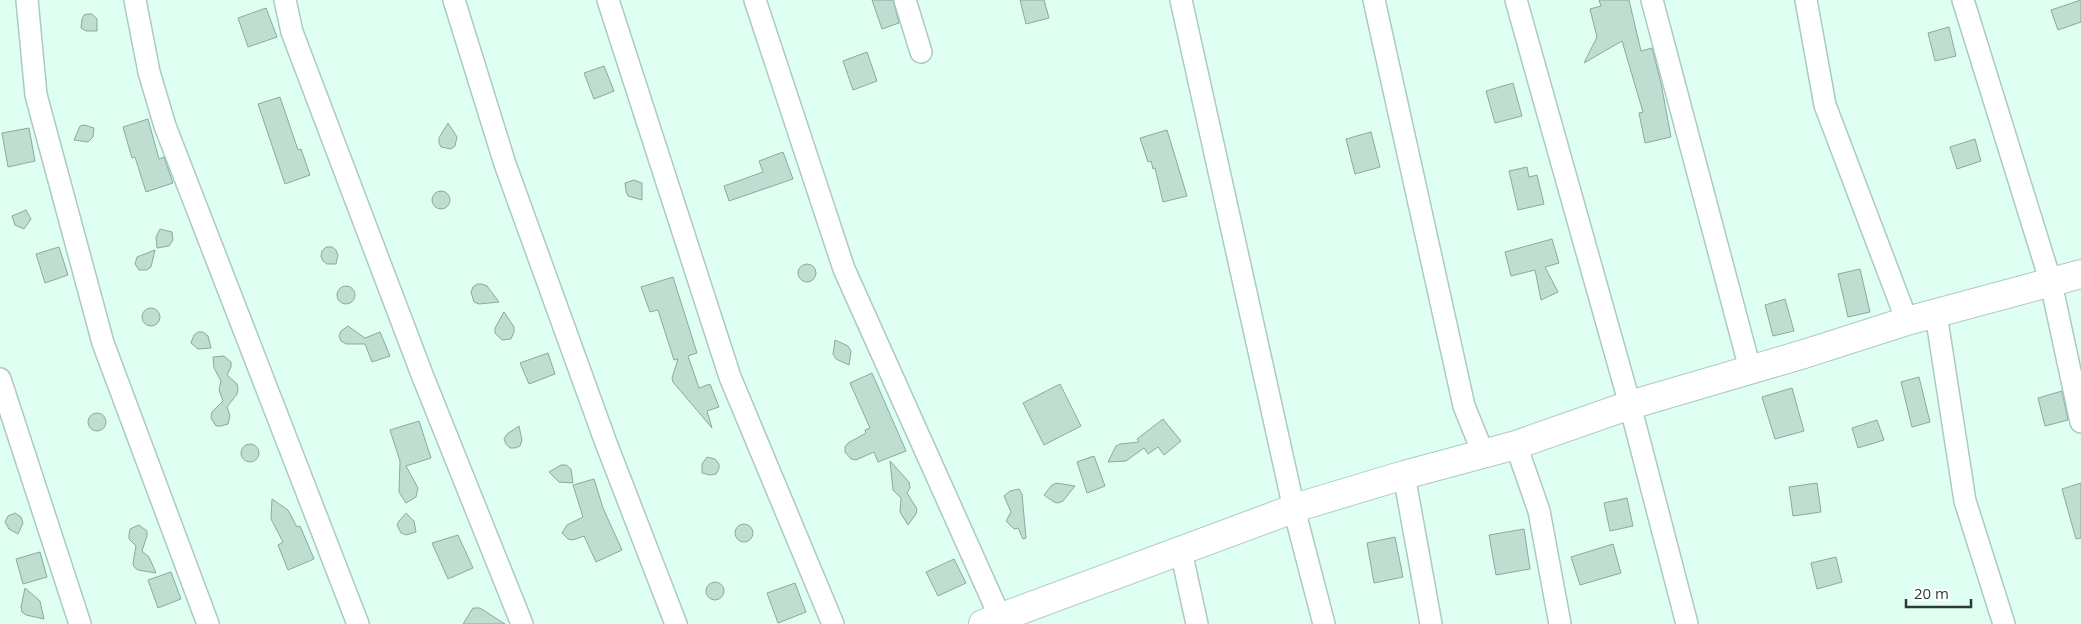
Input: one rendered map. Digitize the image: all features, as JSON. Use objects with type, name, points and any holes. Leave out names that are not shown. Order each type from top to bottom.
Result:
[{"type":"street","points":[[27,0],[36,95],[103,343],[208,624]]},
{"type":"street","points":[[135,0],[148,72],[165,126],[358,624]]},
{"type":"street","points":[[285,0],[292,32],[422,377],[522,624]]},
{"type":"street","points":[[454,0],[505,164],[606,442],[676,624]]},
{"type":"street","points":[[608,0],[730,377],[833,624]]},
{"type":"street","points":[[755,0],[844,269],[992,621],[1294,509],[1404,475],[1516,444],[1630,405],[1804,354],[1906,321],[2081,274]]},
{"type":"street","points":[[904,0],[921,52]]},
{"type":"street","points":[[1181,0],[1294,509],[1324,624]]},
{"type":"street","points":[[1374,0],[1464,406],[1483,453]]},
{"type":"street","points":[[1516,0],[1630,405],[1688,624]]},
{"type":"street","points":[[1652,0],[1750,369]]},
{"type":"street","points":[[1806,0],[1825,105],[1906,321]]},
{"type":"street","points":[[1964,0],[2051,283],[2081,422]]},
{"type":"street","points":[[1936,314],[1965,501],[2004,624]]},
{"type":"street","points":[[0,379],[80,624]]},
{"type":"street","points":[[1516,444],[1539,511],[1560,624]]},
{"type":"street","points":[[1404,475],[1431,624]]},
{"type":"street","points":[[1181,551],[1197,624]]},
{"type":"building","points":[[872,0],[893,0],[899,23],[882,29]]},
{"type":"building","points":[[1020,0],[1044,0],[1049,18],[1026,24]]},
{"type":"building","points":[[1599,0],[1629,0],[1641,51],[1652,48],[1671,137],[1645,143],[1639,113],[1643,112],[1622,41],[1584,63],[1597,37],[1590,9],[1601,6]]},
{"type":"building","points":[[2081,0],[2081,22],[2058,30],[2051,10]]},
{"type":"building","points":[[266,8],[277,37],[248,47],[238,18]]},
{"type":"building","points":[[92,14],[97,19],[97,31],[86,31],[81,28],[84,15]]},
{"type":"building","points":[[1949,27],[1956,56],[1935,61],[1928,33]]},
{"type":"building","points":[[867,52],[877,81],[853,90],[843,61]]},
{"type":"building","points":[[604,66],[614,91],[594,99],[584,73]]},
{"type":"building","points":[[1513,83],[1522,116],[1495,123],[1486,91]]},
{"type":"building","points":[[280,97],[298,150],[301,149],[310,175],[285,184],[258,104]]},
{"type":"building","points":[[148,119],[159,159],[164,157],[173,183],[146,192],[135,157],[132,158],[123,127]]},
{"type":"building","points":[[448,123],[457,137],[455,146],[451,149],[441,147],[439,143],[439,138]]},
{"type":"building","points":[[84,125],[94,128],[93,137],[88,142],[74,140],[80,126]]},
{"type":"building","points":[[29,128],[35,161],[8,167],[2,133]]},
{"type":"building","points":[[1167,130],[1187,196],[1163,202],[1155,168],[1153,169],[1151,161],[1148,162],[1140,138]]},
{"type":"building","points":[[1371,132],[1380,167],[1355,174],[1346,139]]},
{"type":"building","points":[[1975,139],[1981,161],[1957,169],[1950,147]]},
{"type":"building","points":[[783,152],[793,179],[729,201],[724,186],[763,172],[759,161]]},
{"type":"building","points":[[1527,167],[1529,177],[1537,175],[1544,204],[1518,210],[1509,171]]},
{"type":"building","points":[[634,180],[642,183],[642,200],[628,196],[626,191],[625,183]]},
{"type":"building","points":[[441,191],[449,196],[450,200],[445,208],[441,209],[433,204],[432,200],[437,192]]},
{"type":"building","points":[[26,210],[31,219],[24,229],[15,225],[12,216]]},
{"type":"building","points":[[160,229],[172,232],[173,240],[169,246],[157,248],[156,237]]},
{"type":"building","points":[[1552,239],[1559,263],[1545,267],[1558,292],[1541,300],[1535,270],[1511,276],[1505,252]]},
{"type":"building","points":[[59,247],[68,275],[45,283],[36,254]]},
{"type":"building","points":[[326,247],[332,247],[336,250],[338,255],[336,264],[327,264],[323,261],[322,251]]},
{"type":"building","points":[[155,250],[151,267],[147,270],[139,270],[135,264],[137,257]]},
{"type":"building","points":[[807,264],[813,267],[816,273],[813,279],[807,282],[801,279],[798,273],[801,267]]},
{"type":"building","points":[[1860,269],[1870,312],[1848,317],[1838,274]]},
{"type":"building","points":[[673,277],[697,353],[688,356],[699,388],[710,384],[719,407],[707,411],[712,428],[673,382],[672,378],[678,359],[674,360],[658,310],[650,312],[641,287]]},
{"type":"building","points":[[477,284],[487,286],[499,302],[479,304],[474,302],[471,292]]},
{"type":"building","points":[[342,286],[350,286],[355,291],[353,302],[342,304],[337,299],[337,291]]},
{"type":"building","points":[[1785,299],[1794,331],[1773,336],[1765,305]]},
{"type":"building","points":[[147,308],[155,308],[160,313],[158,324],[147,326],[142,321],[142,313]]},
{"type":"building","points":[[504,312],[514,327],[514,332],[511,339],[502,340],[495,333],[495,328]]},
{"type":"building","points":[[348,326],[365,338],[380,332],[390,356],[372,362],[365,344],[346,344],[341,341],[339,336],[341,331]]},
{"type":"building","points":[[198,332],[203,332],[208,336],[211,348],[198,349],[191,343],[194,335]]},
{"type":"building","points":[[835,340],[848,346],[851,351],[849,365],[836,359],[833,354]]},
{"type":"building","points":[[548,353],[555,374],[529,384],[520,363]]},
{"type":"building","points":[[224,356],[231,362],[227,375],[237,384],[238,389],[237,394],[227,407],[230,416],[228,424],[216,426],[211,418],[212,412],[223,401],[219,390],[221,381],[214,368],[213,357]]},
{"type":"building","points":[[872,373],[906,451],[878,462],[874,452],[856,460],[851,459],[845,452],[845,447],[848,443],[866,433],[865,430],[870,428],[850,383]]},
{"type":"building","points":[[1919,377],[1930,422],[1912,427],[1901,382]]},
{"type":"building","points":[[1060,384],[1081,426],[1044,445],[1023,403]]},
{"type":"building","points":[[1792,388],[1804,431],[1775,439],[1762,397]]},
{"type":"building","points":[[2062,391],[2068,420],[2045,426],[2038,398]]},
{"type":"building","points":[[97,413],[103,416],[106,422],[103,428],[97,431],[91,428],[88,422],[91,416]]},
{"type":"building","points":[[1163,419],[1181,441],[1164,455],[1158,447],[1148,454],[1144,448],[1126,461],[1108,462],[1116,446],[1139,442],[1137,439]]},
{"type":"building","points":[[1877,420],[1884,440],[1858,448],[1852,428]]},
{"type":"building","points":[[419,421],[431,458],[406,466],[418,488],[416,497],[406,503],[399,492],[400,461],[390,430]]},
{"type":"building","points":[[519,426],[522,440],[520,446],[510,448],[504,439],[507,434]]},
{"type":"building","points":[[250,444],[258,449],[259,453],[254,461],[250,462],[242,457],[241,453],[246,445]]},
{"type":"building","points":[[1094,456],[1105,486],[1087,493],[1077,462]]},
{"type":"building","points":[[707,457],[715,459],[719,464],[716,474],[702,473],[702,464]]},
{"type":"building","points":[[890,461],[909,482],[910,488],[907,493],[917,509],[916,514],[908,525],[900,512],[901,498],[893,490]]},
{"type":"building","points":[[561,465],[566,465],[571,469],[573,483],[559,482],[549,472]]},
{"type":"building","points":[[594,479],[603,508],[622,550],[596,562],[584,536],[573,540],[568,539],[562,533],[567,525],[583,517],[573,485]]},
{"type":"building","points":[[1056,483],[1075,486],[1063,501],[1058,503],[1044,495]]},
{"type":"building","points":[[1817,483],[1821,512],[1793,516],[1789,487]]},
{"type":"building","points":[[2081,483],[2081,538],[2076,539],[2062,489]]},
{"type":"building","points":[[1019,489],[1022,494],[1026,538],[1023,539],[1018,528],[1014,529],[1006,521],[1011,512],[1004,496],[1010,491]]},
{"type":"building","points":[[1627,498],[1633,526],[1610,531],[1604,503]]},
{"type":"building","points":[[272,499],[288,510],[297,527],[300,526],[314,559],[288,570],[278,545],[283,542],[271,519]]},
{"type":"building","points":[[15,513],[21,517],[23,523],[18,534],[9,529],[5,522],[8,516]]},
{"type":"building","points":[[406,513],[414,521],[416,532],[406,535],[401,533],[397,525]]},
{"type":"building","points":[[744,524],[750,527],[753,533],[750,539],[744,542],[738,539],[735,533],[738,527]]},
{"type":"building","points":[[139,525],[147,531],[142,551],[149,557],[156,573],[138,570],[134,567],[136,546],[129,539],[129,534],[130,529]]},
{"type":"building","points":[[1524,529],[1530,569],[1496,575],[1489,535]]},
{"type":"building","points":[[458,535],[473,568],[448,579],[432,543]]},
{"type":"building","points":[[1395,537],[1403,577],[1374,583],[1367,543]]},
{"type":"building","points":[[1613,544],[1621,573],[1580,585],[1571,557]]},
{"type":"building","points":[[40,552],[47,577],[23,584],[16,559]]},
{"type":"building","points":[[1836,557],[1842,582],[1817,589],[1811,563]]},
{"type":"building","points":[[954,559],[966,583],[938,596],[926,572]]},
{"type":"building","points":[[171,572],[181,599],[158,608],[148,580]]},
{"type":"building","points":[[711,582],[719,582],[724,587],[722,598],[711,600],[706,595],[706,587]]},
{"type":"building","points":[[795,583],[806,612],[778,623],[767,593]]},
{"type":"building","points":[[25,588],[40,601],[44,619],[26,615],[22,612],[21,607]]},
{"type":"building","points":[[473,608],[480,608],[505,624],[463,624]]}]
